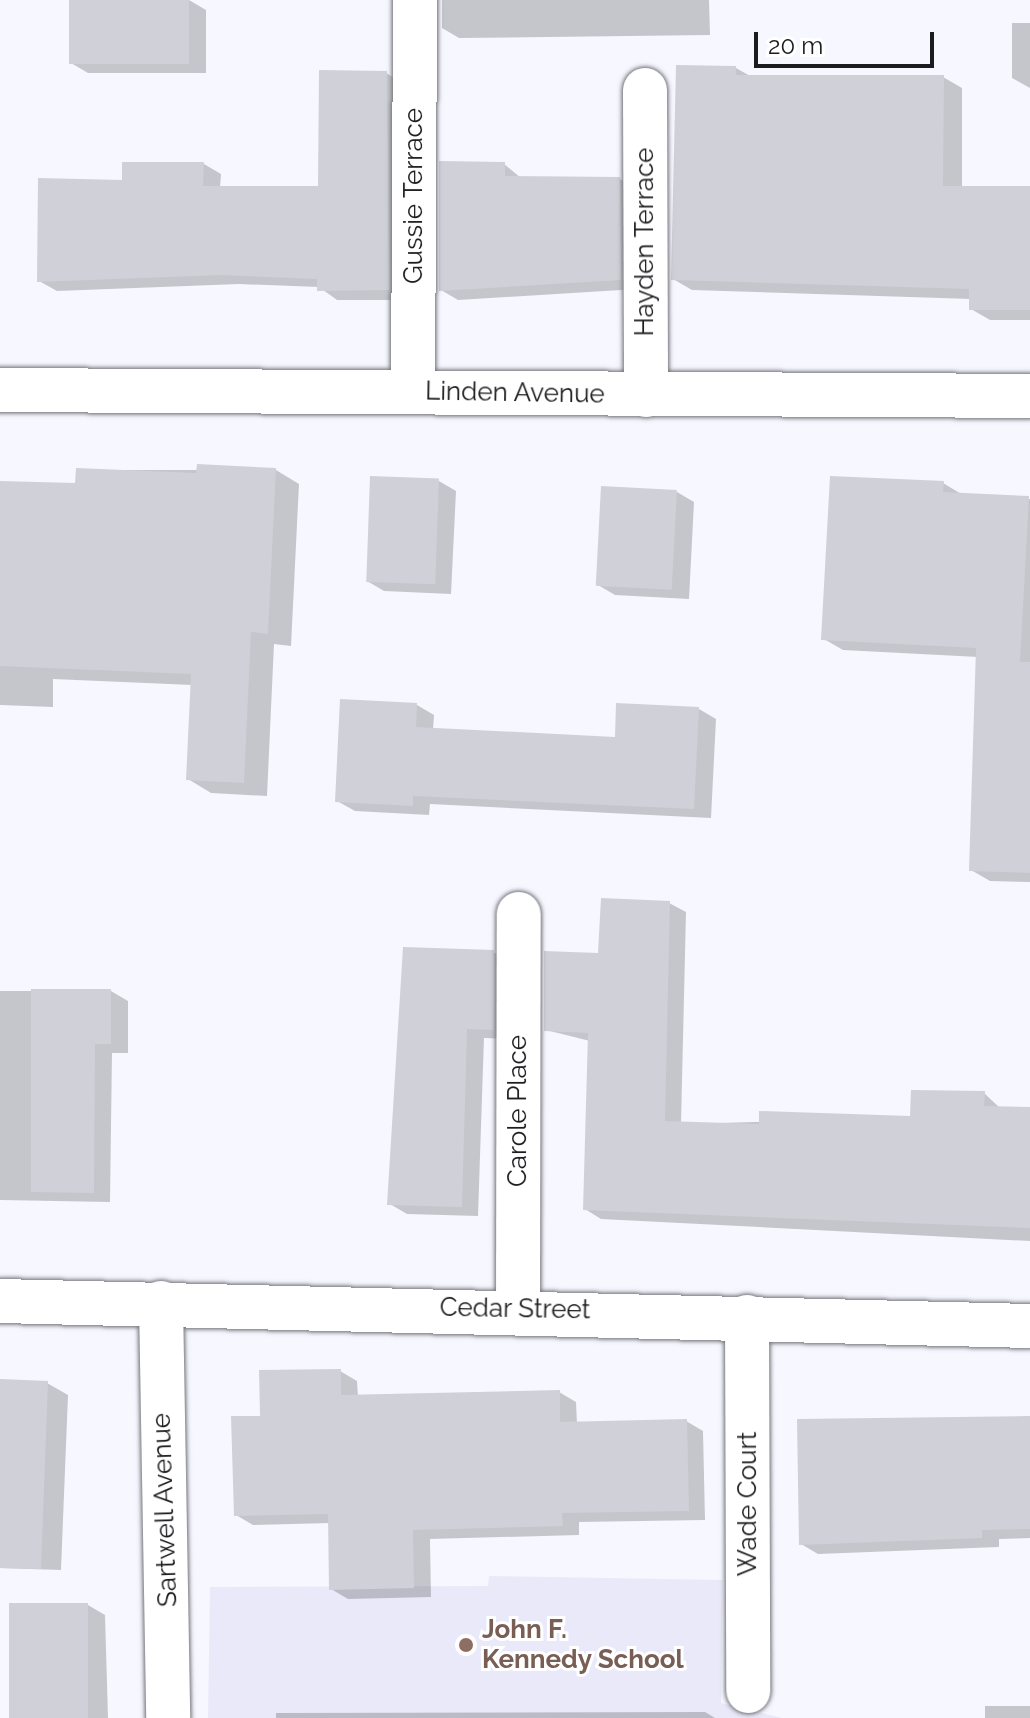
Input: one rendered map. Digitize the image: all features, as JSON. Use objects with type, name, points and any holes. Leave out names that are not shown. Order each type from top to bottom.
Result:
[{"type":"street","name":"Gussie Terrace","points":[[413,392],[415,0]]},
{"type":"street","name":"Hayden Terrace","points":[[645,90],[646,395]]},
{"type":"street","points":[[0,362],[0,390]]},
{"type":"street","name":"Linden Avenue","points":[[0,390],[1030,396]]},
{"type":"street","name":"Carole Place","points":[[518,1308],[519,914]]},
{"type":"street","name":"Cedar Street","points":[[0,1301],[518,1308],[1030,1326]]},
{"type":"street","name":"Sartwell Avenue","points":[[161,1303],[168,1718]]},
{"type":"street","name":"Wade Court","points":[[747,1317],[748,1691]]},
{"type":"shaded area","name":"John F. Kennedy School","points":[[489,1576],[723,1580],[721,1703],[782,1718],[208,1718],[210,1587],[488,1586]]},
{"type":"building","points":[[69,0],[189,0],[189,64],[69,64]]},
{"type":"building","points":[[676,65],[736,66],[736,75],[944,75],[943,186],[1030,186],[1030,310],[969,310],[969,289],[671,280]]},
{"type":"building","points":[[319,70],[387,71],[389,290],[317,291],[317,279],[220,275],[37,282],[38,178],[122,180],[122,162],[204,162],[203,186],[318,186]]},
{"type":"building","points":[[439,161],[505,162],[505,176],[620,177],[621,280],[439,291]]},
{"type":"building","points":[[197,464],[276,468],[268,634],[251,632],[244,783],[186,780],[191,674],[0,666],[0,481],[75,483],[76,468],[196,473]]},
{"type":"building","points":[[370,476],[439,478],[435,584],[366,582]]},
{"type":"building","points":[[830,476],[944,481],[943,492],[1029,496],[1020,662],[1030,662],[1030,873],[969,871],[976,648],[821,640]]},
{"type":"building","points":[[601,486],[677,490],[672,590],[596,586]]},
{"type":"building","points":[[340,699],[417,703],[416,727],[615,737],[616,703],[699,707],[694,809],[413,796],[413,806],[335,802]]},
{"type":"building","points":[[601,898],[670,901],[665,1121],[759,1124],[759,1111],[910,1116],[911,1090],[985,1091],[984,1106],[1030,1107],[1030,1228],[583,1210],[588,1033],[544,1031],[544,951],[598,953]]},
{"type":"building","points":[[403,947],[494,950],[494,1030],[467,1029],[462,1207],[387,1205]]},
{"type":"building","points":[[31,989],[111,989],[111,1044],[95,1044],[94,1193],[31,1192]]},
{"type":"building","points":[[341,1369],[341,1395],[560,1390],[560,1422],[687,1419],[689,1511],[562,1513],[563,1526],[413,1530],[414,1588],[329,1590],[328,1514],[234,1516],[231,1416],[260,1416],[259,1370]]},
{"type":"building","points":[[0,1379],[48,1381],[41,1569],[0,1568]]},
{"type":"building","points":[[1030,1416],[1030,1529],[982,1530],[982,1538],[799,1545],[797,1419]]},
{"type":"building","points":[[9,1603],[88,1603],[88,1718],[9,1718]]},
{"type":"place","name":"John F. Kennedy School","points":[[466,1645]]}]
